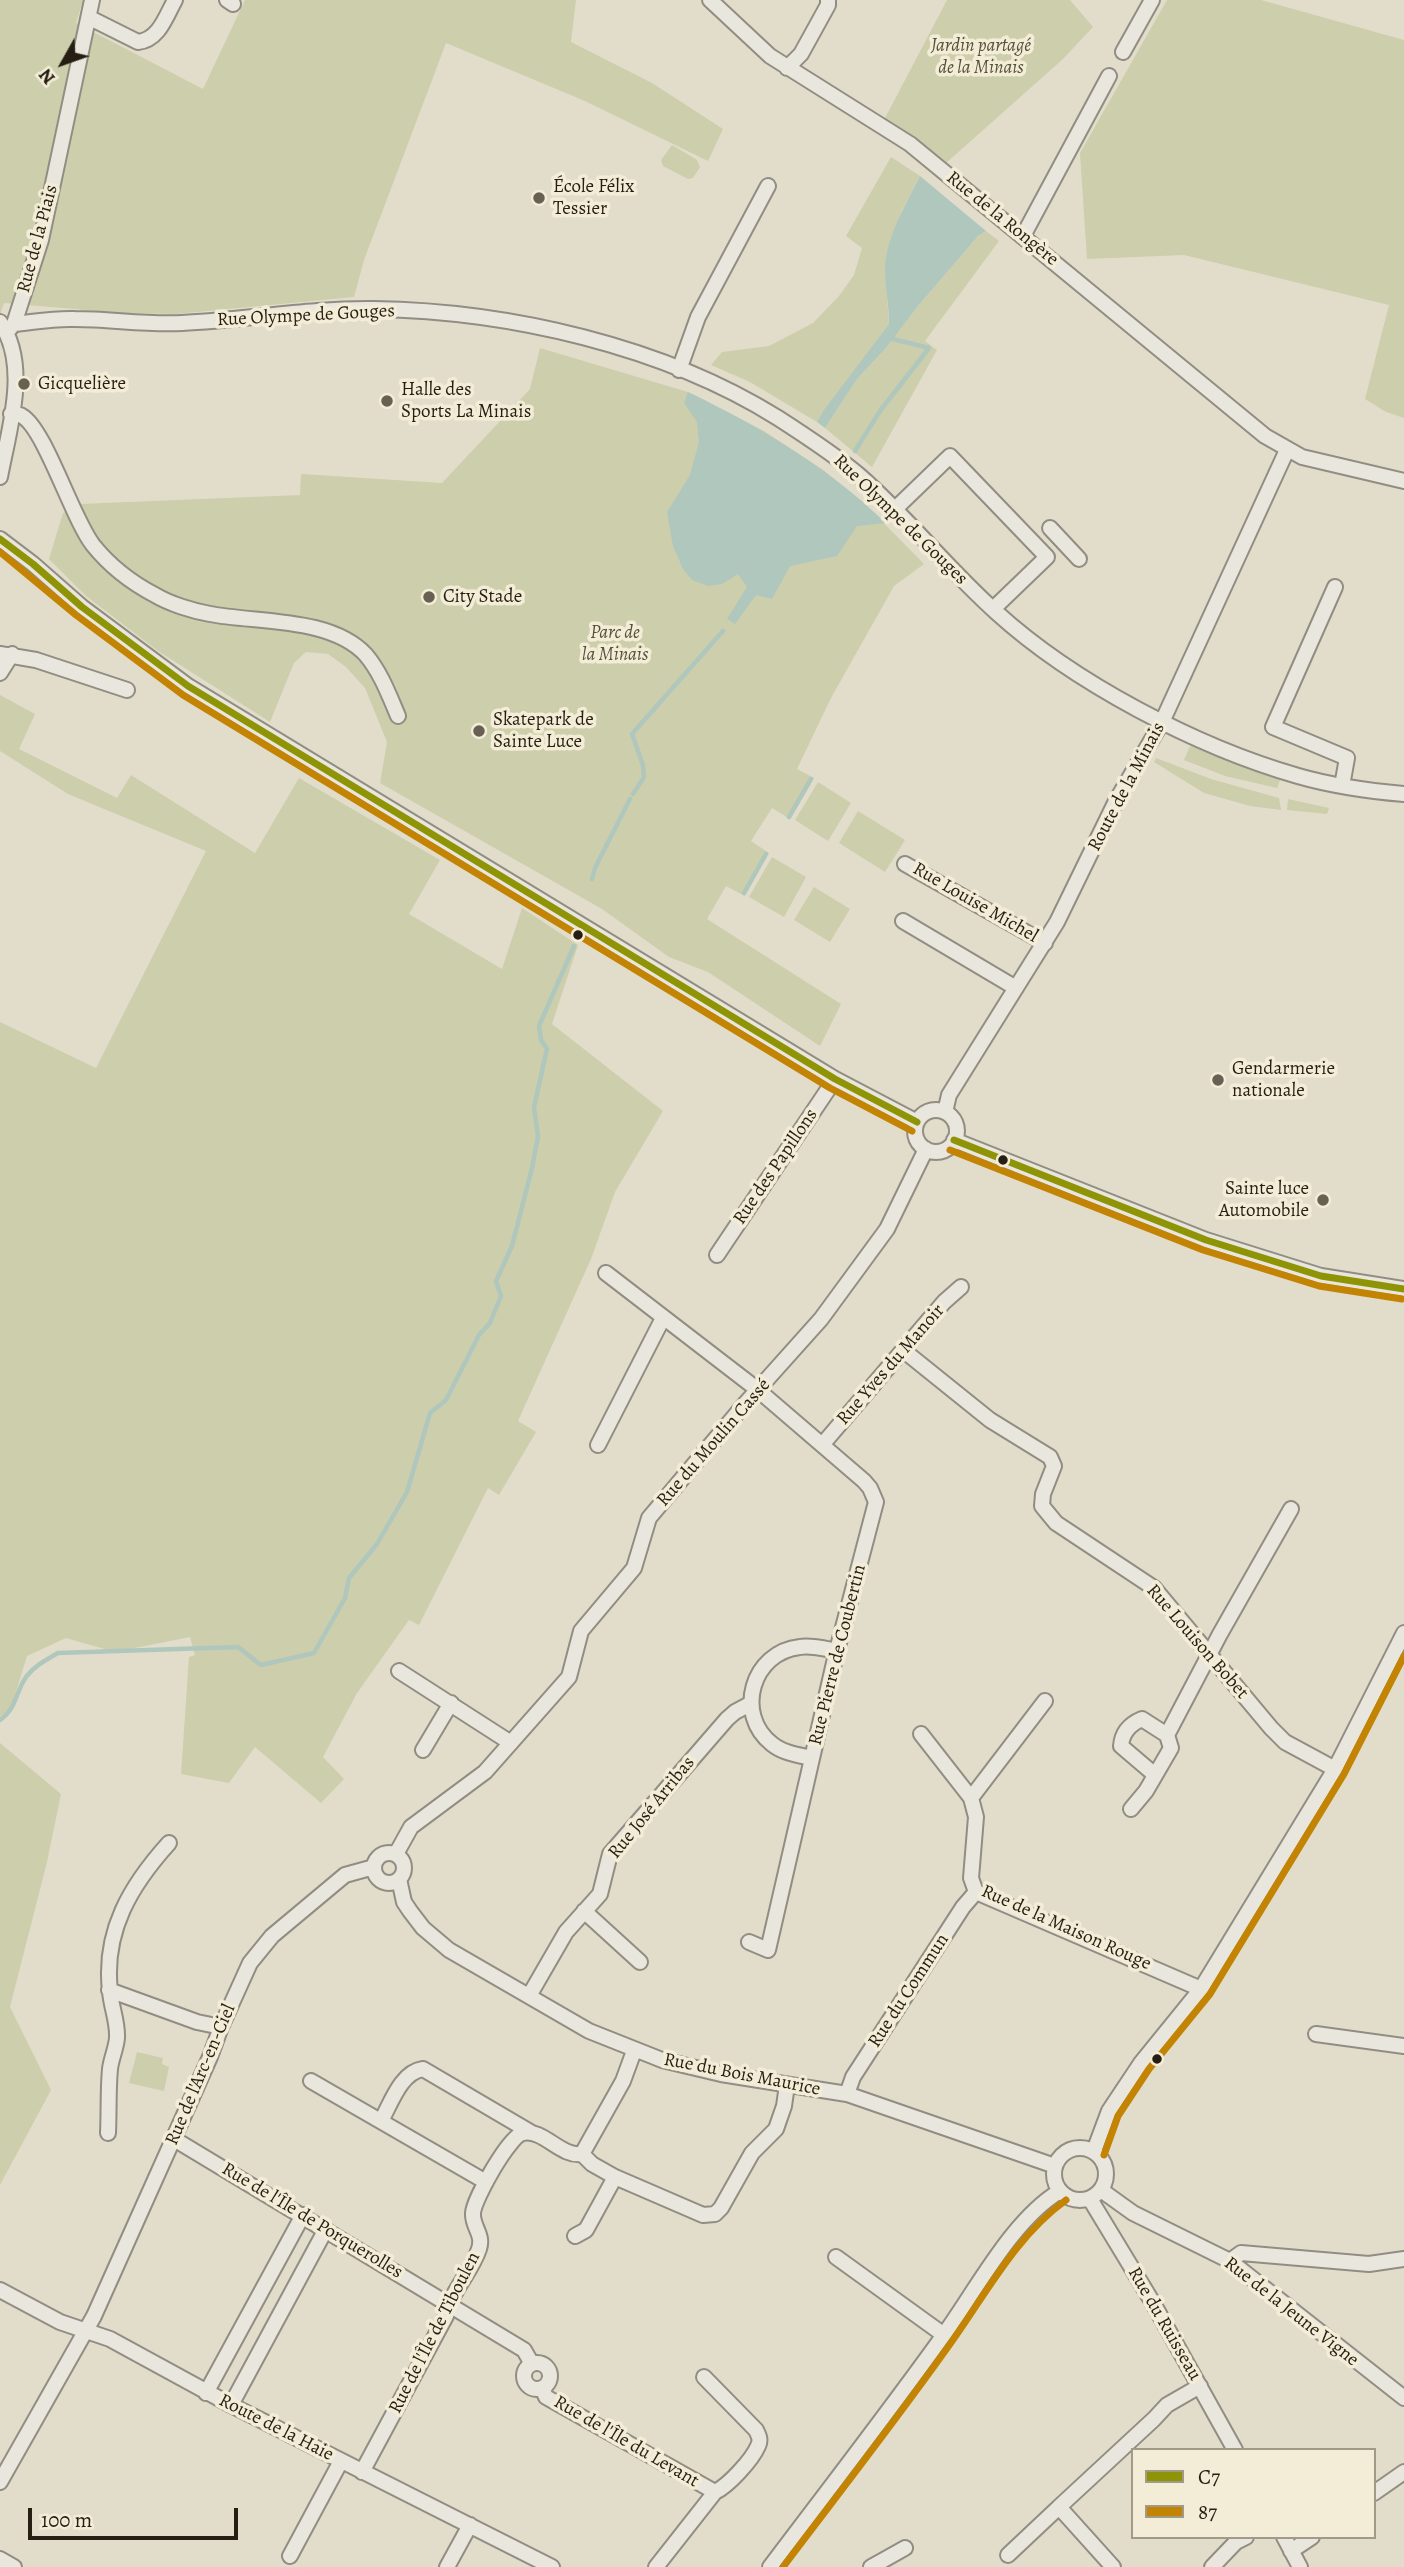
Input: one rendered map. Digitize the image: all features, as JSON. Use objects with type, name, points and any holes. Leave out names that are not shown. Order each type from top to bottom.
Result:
[{"type":"street","name":"Rue de la Piais","points":[[7,326],[41,240],[92,0]]},
{"type":"street","points":[[90,18],[138,42],[145,42],[154,38],[175,0]]},
{"type":"street","name":"Rue de la Rongère","points":[[710,0],[770,56],[909,144],[1265,436],[1302,457],[1404,481]]},
{"type":"street","points":[[787,68],[801,54],[828,5],[828,0]]},
{"type":"street","points":[[1123,52],[1152,0]]},
{"type":"street","points":[[1023,236],[1109,76]]},
{"type":"street","points":[[679,370],[698,317],[768,186]]},
{"type":"street","name":"Rue Olympe de Gouges","points":[[7,326],[73,318],[137,324],[181,323],[371,309],[419,311],[524,325],[593,340],[679,370],[731,393],[784,422],[860,476],[993,609],[1044,652],[1162,722],[1258,763],[1298,776],[1342,786],[1404,794]]},
{"type":"street","points":[[0,477],[15,378],[14,352],[7,326]]},
{"type":"street","points":[[11,414],[22,416],[40,438],[68,501],[93,544],[117,570],[156,596],[208,614],[276,622],[323,631],[346,639],[365,655],[383,680],[398,716]]},
{"type":"street","name":"Route de la Minais","points":[[945,1112],[949,1096],[1045,943],[1116,801],[1162,722],[1287,450]]},
{"type":"street","points":[[894,510],[950,456],[1047,557]]},
{"type":"street","points":[[1050,528],[1079,559]]},
{"type":"street","points":[[0,539],[82,607],[188,686],[835,1079],[917,1122]]},
{"type":"street","points":[[993,609],[1063,542]]},
{"type":"street","points":[[1335,587],[1273,727],[1347,758],[1342,786]]},
{"type":"street","points":[[0,673],[6,654],[127,690]]},
{"type":"street","name":"Rue Louise Michel","points":[[905,863],[1045,943]]},
{"type":"street","points":[[903,921],[1016,988]]},
{"type":"street","name":"Rue des Papillons","points":[[717,1255],[835,1079]]},
{"type":"street","points":[[926,1112],[945,1112],[956,1127],[954,1140],[945,1149],[926,1149],[915,1135],[917,1122],[926,1112]]},
{"type":"street","points":[[954,1140],[1206,1240],[1321,1276],[1404,1289]]},
{"type":"street","name":"Rue du Moulin Cassé","points":[[396,1854],[411,1827],[485,1772],[569,1677],[581,1631],[634,1568],[649,1518],[817,1324],[887,1229],[926,1149]]},
{"type":"street","name":"Rue Pierre de Coubertin","points":[[606,1273],[758,1390],[870,1488],[876,1502],[837,1651],[768,1950],[749,1942]]},
{"type":"street","name":"Rue Yves du Manoir","points":[[822,1445],[944,1302],[961,1287]]},
{"type":"street","points":[[598,1445],[663,1318]]},
{"type":"street","name":"Rue Louison Bobet","points":[[903,1350],[990,1420],[1050,1457],[1054,1466],[1042,1494],[1042,1506],[1056,1523],[1154,1588],[1271,1728],[1285,1742],[1335,1769]]},
{"type":"street","points":[[1167,1735],[1291,1509]]},
{"type":"street","points":[[1094,2151],[1109,2111],[1141,2063],[1201,1989],[1335,1769],[1404,1633]]},
{"type":"street","points":[[812,1758],[784,1751],[760,1731],[750,1704],[755,1679],[767,1663],[782,1651],[801,1646],[837,1651]]},
{"type":"street","points":[[399,1671],[511,1742]]},
{"type":"street","points":[[921,1734],[971,1798],[1045,1701]]},
{"type":"street","points":[[423,1750],[451,1703]]},
{"type":"street","name":"Rue José Arribas","points":[[529,1996],[566,1932],[600,1894],[610,1854],[727,1719],[750,1704]]},
{"type":"street","points":[[1131,1808],[1146,1791],[1171,1748],[1167,1735],[1142,1719],[1133,1723],[1122,1737],[1121,1746],[1154,1775]]},
{"type":"street","name":"Rue de la Maison Rouge","points":[[971,1798],[976,1817],[971,1878],[976,1892],[1201,1989]]},
{"type":"street","points":[[108,2133],[110,2067],[117,2041],[117,2026],[109,1990],[110,1954],[116,1921],[137,1882],[169,1843]]},
{"type":"street","points":[[396,1854],[404,1865],[400,1879],[385,1882],[379,1878],[374,1867],[381,1855],[396,1854]]},
{"type":"street","name":"Rue de l'Arc-en-Ciel","points":[[0,2482],[85,2333],[211,2057],[220,2027],[250,1963],[272,1936],[345,1875],[374,1867]]},
{"type":"street","name":"Rue du Bois Maurice","points":[[400,1879],[404,1902],[423,1928],[449,1950],[589,2031],[634,2051],[721,2074],[847,2094],[1055,2166]]},
{"type":"street","name":"Rue du Commun","points":[[847,2094],[853,2077],[963,1907],[976,1892]]},
{"type":"street","points":[[583,1911],[640,1962]]},
{"type":"street","points":[[109,1990],[197,2022],[220,2027]]},
{"type":"street","points":[[1316,2034],[1404,2046]]},
{"type":"street","points":[[582,2154],[623,2081],[634,2051]]},
{"type":"street","points":[[381,2121],[407,2076],[414,2070],[423,2069],[532,2133],[568,2152],[582,2154],[592,2164],[615,2177],[702,2215],[715,2214],[752,2153],[776,2129],[788,2085]]},
{"type":"street","points":[[311,2081],[486,2182]]},
{"type":"street","name":"Rue de l'Île de Tiboulen","points":[[362,2472],[446,2316],[449,2303],[479,2248],[481,2235],[474,2222],[473,2211],[486,2182],[511,2142],[520,2134],[532,2133]]},
{"type":"street","name":"Rue de l'Île de Porquerolles","points":[[174,2139],[449,2303]]},
{"type":"street","points":[[1085,2148],[1094,2151],[1102,2158],[1107,2170],[1105,2183],[1096,2195],[1071,2199],[1060,2191],[1054,2178],[1055,2166],[1063,2154],[1071,2149],[1085,2148]]},
{"type":"street","points":[[575,2236],[586,2230],[615,2177]]},
{"type":"street","points":[[770,2567],[944,2335],[1026,2217],[1042,2202],[1060,2191]]},
{"type":"street","name":"Rue de la Jeune Vigne","points":[[1096,2195],[1230,2261],[1404,2398]]},
{"type":"street","name":"Rue du Ruisseau","points":[[1096,2195],[1234,2448]]},
{"type":"street","points":[[206,2393],[303,2216]]},
{"type":"street","points":[[231,2405],[326,2230]]},
{"type":"street","points":[[1230,2261],[1241,2253],[1369,2264],[1404,2259]]},
{"type":"street","points":[[836,2258],[944,2335]]},
{"type":"street","name":"Route de la Haie","points":[[0,2290],[60,2322],[85,2333],[110,2339],[206,2393],[552,2567]]},
{"type":"street","name":"Rue de l'Île du Levant","points":[[449,2303],[524,2350],[533,2364],[524,2373],[525,2381],[530,2387],[542,2388],[546,2396],[715,2492]]},
{"type":"street","points":[[656,2567],[715,2492],[726,2487],[758,2447],[760,2438],[756,2430],[704,2376]]},
{"type":"street","points":[[1008,2555],[1167,2405],[1200,2386]]},
{"type":"street","points":[[290,2556],[341,2461]]},
{"type":"street","points":[[1376,2492],[1404,2472]]},
{"type":"street","points":[[1059,2507],[1114,2567]]},
{"type":"street","points":[[447,2567],[470,2525]]},
{"type":"street","points":[[1212,2567],[1242,2539]]},
{"type":"street","points":[[1300,2567],[1288,2544],[1305,2539]]},
{"type":"street","points":[[871,2567],[905,2548]]},
{"type":"street","points":[[0,2558],[14,2567]]},
{"type":"green space","points":[[0,0],[83,0],[76,23],[203,89],[245,0],[576,0],[571,42],[652,83],[723,129],[708,161],[585,101],[446,43],[364,260],[354,297],[176,314],[120,313],[4,303],[0,315]]},
{"type":"green space","name":"Jardin partagé de la Minais","points":[[947,0],[1070,0],[1093,27],[1063,59],[945,164],[884,120]]},
{"type":"green space","points":[[1167,0],[1261,0],[1404,40],[1404,418],[1386,412],[1365,399],[1389,305],[1184,255],[1087,259],[1080,153]]},
{"type":"green space","points":[[672,145],[697,160],[700,167],[693,178],[688,179],[663,166],[661,160]]},
{"type":"green space","points":[[891,157],[920,176],[902,210],[889,247],[885,268],[889,324],[817,422],[750,382],[711,365],[722,352],[769,346],[813,323],[839,296],[854,275],[862,248],[846,236]]},
{"type":"green space","points":[[986,231],[999,241],[925,341],[937,350],[872,467],[825,428],[857,379],[886,348],[978,236]]},
{"type":"green space","name":"Parc de la Minais","points":[[540,348],[688,392],[764,431],[822,469],[862,501],[924,564],[894,586],[831,698],[797,769],[814,778],[790,819],[772,808],[751,841],[769,853],[745,896],[726,886],[707,919],[841,1004],[820,1046],[708,972],[669,957],[602,909],[380,783],[387,742],[365,688],[346,667],[328,654],[306,652],[294,663],[270,722],[158,651],[86,596],[49,559],[63,513],[80,504],[300,495],[301,474],[442,483],[530,389]]},
{"type":"green space","points":[[0,695],[35,714],[19,749],[117,798],[131,775],[255,853],[299,778],[440,860],[409,914],[502,969],[522,908],[578,945],[552,1024],[663,1111],[615,1192],[591,1259],[518,1421],[536,1432],[499,1495],[488,1488],[419,1625],[409,1620],[357,1693],[323,1757],[344,1779],[321,1803],[255,1747],[229,1783],[181,1774],[189,1657],[195,1655],[190,1637],[115,1652],[66,1638],[27,1656],[11,1708],[0,1717],[0,1022],[96,1068],[206,851],[68,794],[0,751]]},
{"type":"green space","points":[[1190,746],[1280,780],[1277,788],[1225,776],[1184,760]]},
{"type":"green space","points":[[1156,758],[1211,779],[1279,798],[1281,810],[1250,806],[1204,793],[1154,762]]},
{"type":"green space","points":[[818,782],[851,803],[828,841],[795,820]]},
{"type":"green space","points":[[1288,799],[1329,808],[1327,814],[1287,810]]},
{"type":"green space","points":[[858,811],[905,840],[885,872],[839,843]]},
{"type":"green space","points":[[772,857],[806,877],[784,917],[749,897]]},
{"type":"green space","points":[[814,887],[850,909],[830,942],[794,920]]},
{"type":"green space","points":[[0,1743],[61,1794],[47,1862],[10,2007],[51,2090],[0,2185]]},
{"type":"green space","points":[[137,2052],[163,2058],[162,2064],[169,2067],[164,2091],[129,2083]]},
{"type":"shaded area","points":[[920,176],[986,231],[978,236],[886,348],[857,379],[825,428],[817,422],[824,410],[889,324],[886,257],[898,221]]},
{"type":"shaded area","points":[[688,392],[741,419],[817,466],[886,523],[857,526],[837,556],[790,566],[772,599],[756,595],[735,624],[727,619],[747,587],[738,574],[722,584],[708,586],[692,580],[683,569],[673,546],[667,512],[690,475],[699,442],[697,422],[684,403]]},
{"type":"waterway","points":[[855,451],[880,411],[929,348],[893,339]]},
{"type":"waterway","points":[[633,794],[644,777],[643,765],[632,734],[723,631]]},
{"type":"waterway","points":[[789,817],[811,779]]},
{"type":"waterway","points":[[592,879],[630,799]]},
{"type":"waterway","points":[[744,893],[766,854]]},
{"type":"waterway","points":[[0,1720],[10,1710],[29,1673],[58,1653],[238,1647],[261,1665],[314,1653],[345,1598],[349,1578],[377,1544],[407,1492],[430,1413],[446,1400],[479,1335],[490,1323],[501,1296],[496,1281],[512,1246],[538,1136],[534,1107],[547,1049],[541,1040],[539,1026],[574,946]]},
{"type":"transit line","name":"C7","points":[[0,539],[82,607],[188,686],[835,1079],[917,1122]]},
{"type":"transit line","name":"87","points":[[0,552],[76,615],[183,695],[830,1088],[912,1131]]},
{"type":"transit line","name":"C7","points":[[954,1140],[1206,1240],[1321,1276],[1404,1289]]},
{"type":"transit line","name":"87","points":[[950,1150],[1203,1250],[1319,1286],[1402,1299]]},
{"type":"transit line","name":"87","points":[[1104,2155],[1118,2116],[1149,2069],[1210,1994],[1344,1774],[1404,1656]]},
{"type":"transit line","name":"87","points":[[783,2567],[909,2400],[1016,2249],[1031,2231],[1066,2200]]},
{"type":"place","name":"École Félix Tessier","points":[[539,198]]},
{"type":"place","name":"Gicquelière","points":[[24,384]]},
{"type":"place","name":"Halle des Sports La Minais","points":[[387,401]]},
{"type":"place","name":"City Stade","points":[[429,597]]},
{"type":"place","name":"Skatepark de Sainte Luce","points":[[479,731]]},
{"type":"place","name":"Gendarmerie nationale","points":[[1218,1080]]},
{"type":"place","name":"Sainte luce Automobile","points":[[1323,1200]]}]
